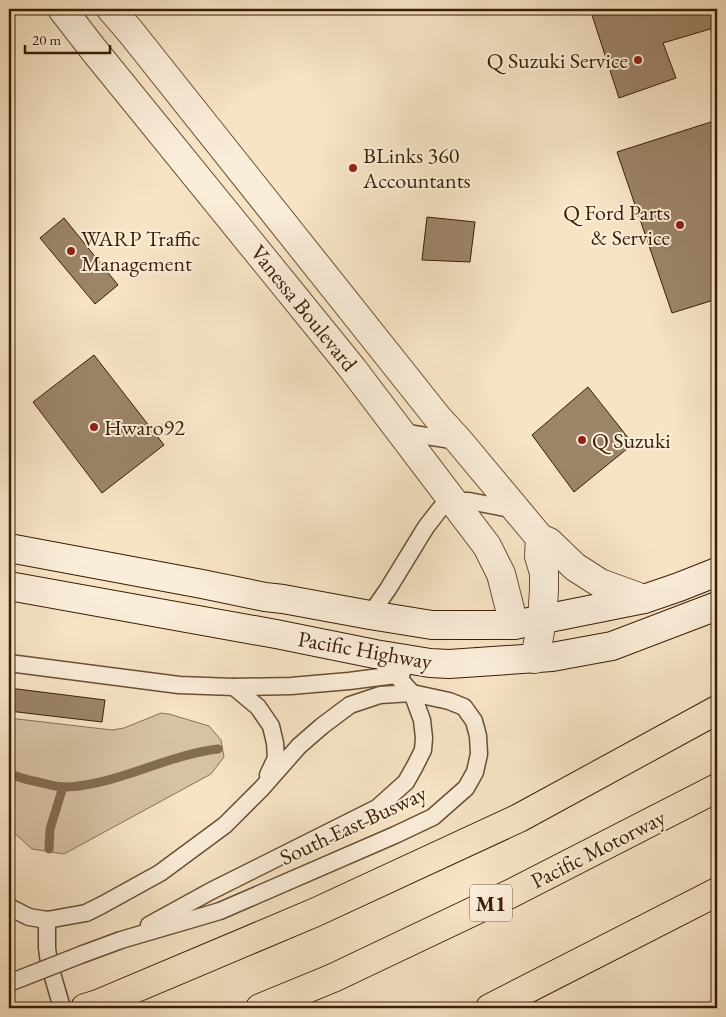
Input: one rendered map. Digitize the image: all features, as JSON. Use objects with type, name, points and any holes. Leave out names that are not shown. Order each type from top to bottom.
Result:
[{"type":"highway","points":[[92,1006],[316,912],[519,818],[717,710]]},
{"type":"highway","name":"Pacific Motorway","points":[[260,1008],[333,978],[512,893],[717,788]]},
{"type":"highway","points":[[490,1008],[717,892]]},
{"type":"street","name":"Vanessa Boulevard","points":[[62,9],[300,303],[487,546],[502,574],[514,626]]},
{"type":"street","name":"Vanessa Boulevard","points":[[110,9],[130,30],[432,411],[540,538],[549,542],[575,567],[600,583],[644,599]]},
{"type":"street","points":[[300,303],[330,280]]},
{"type":"street","points":[[535,659],[542,620],[544,590],[544,573],[539,556],[540,538]]},
{"type":"street","name":"Pacific Highway","points":[[9,548],[264,597],[432,625],[514,626],[644,599],[717,572]]},
{"type":"street","name":"Pacific Highway","points":[[9,586],[276,634],[374,654],[430,663],[449,664],[535,659],[612,646],[717,606]]},
{"type":"lane","points":[[401,432],[459,441]]},
{"type":"lane","points":[[370,615],[426,527],[440,509],[452,501],[468,501],[516,510]]},
{"type":"lane","name":"South East Busway","points":[[121,940],[211,891],[377,808],[406,782],[423,750],[422,720],[412,693],[374,654]]},
{"type":"lane","points":[[9,663],[180,684],[234,688],[349,681],[396,675],[430,663]]},
{"type":"lane","name":"South East Busway","points":[[234,688],[258,707],[271,726],[276,758],[262,788]]},
{"type":"lane","name":"South East Busway","points":[[9,906],[29,917],[47,920],[86,913],[160,872],[225,825],[262,788],[299,746],[322,726],[350,706],[380,695],[412,693],[449,701],[464,707],[474,720],[478,736],[479,754],[475,772],[466,788],[433,817],[220,911],[121,940],[9,983]]},
{"type":"lane","points":[[47,920],[49,963],[62,1008]]},
{"type":"shaded area","points":[[161,713],[209,726],[221,740],[224,757],[211,774],[64,854],[32,849],[9,828],[9,718],[112,730],[124,728]]},
{"type":"building","name":"Q Suzuki Service","points":[[590,9],[717,9],[717,27],[663,43],[676,78],[619,98]]},
{"type":"building","name":"Q Ford Parts & Service","points":[[717,120],[717,299],[672,313],[617,152]]},
{"type":"building","points":[[427,217],[475,222],[470,262],[422,260]]},
{"type":"building","name":"WARP Traffic Management","points":[[64,218],[118,285],[95,304],[40,238]]},
{"type":"building","points":[[94,355],[164,445],[102,493],[33,402]]},
{"type":"building","name":"Q Suzuki","points":[[588,387],[633,444],[574,492],[532,435]]},
{"type":"building","points":[[9,688],[105,700],[102,722],[9,711]]},
{"type":"waterway","points":[[9,773],[23,779],[58,786],[85,785],[123,776],[180,757],[218,749]]},
{"type":"waterway","points":[[49,849],[50,829],[63,787]]},
{"type":"place","name":"Q Suzuki Service","points":[[638,60]]},
{"type":"place","name":"BLinks 360 Accountants","points":[[353,168]]},
{"type":"place","name":"Q Ford Parts & Service","points":[[680,225]]},
{"type":"place","name":"WARP Traffic Management","points":[[71,251]]},
{"type":"place","name":"Hwaro92","points":[[94,427]]},
{"type":"place","name":"Q Suzuki","points":[[582,440]]}]
